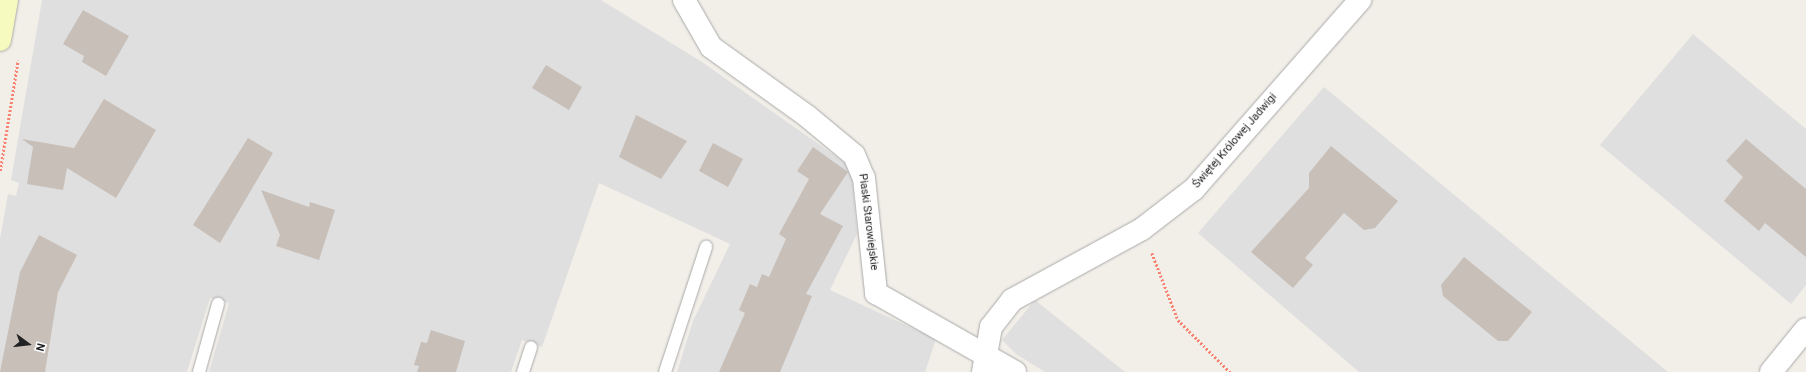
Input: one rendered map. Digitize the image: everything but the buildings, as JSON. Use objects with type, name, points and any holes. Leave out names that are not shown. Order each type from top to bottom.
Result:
[{"type":"main road","points":[[0,40],[7,0]]},
{"type":"street","name":"Piaski Starowiejskie","points":[[684,0],[711,47],[807,116],[854,155],[864,178],[876,293],[986,364],[1015,372]]},
{"type":"street","name":"Świętej Królowej Jadwigi","points":[[986,364],[991,327],[1012,300],[1142,229],[1194,189],[1360,0]]},
{"type":"street","points":[[1771,372],[1806,329]]},
{"type":"lane","points":[[665,372],[706,247]]},
{"type":"lane","points":[[199,372],[218,304]]},
{"type":"lane","points":[[523,372],[531,347]]},
{"type":"path","points":[[0,170],[19,54]]},
{"type":"path","points":[[1142,229],[1178,320],[1230,372]]},
{"type":"shaded area","points":[[42,0],[601,0],[702,62],[851,167],[857,234],[830,290],[936,339],[925,372],[677,372],[693,321],[730,244],[599,183],[542,347],[522,340],[511,372],[209,372],[229,303],[210,298],[187,372],[0,372],[0,239],[8,194],[16,196],[19,183],[11,180]]},
{"type":"shaded area","points":[[1693,34],[1806,129],[1806,285],[1791,304],[1600,145]]},
{"type":"shaded area","points":[[1324,87],[1668,372],[1359,372],[1198,233]]},
{"type":"shaded area","points":[[1035,300],[1125,372],[1045,372],[1016,354],[1002,340]]}]
